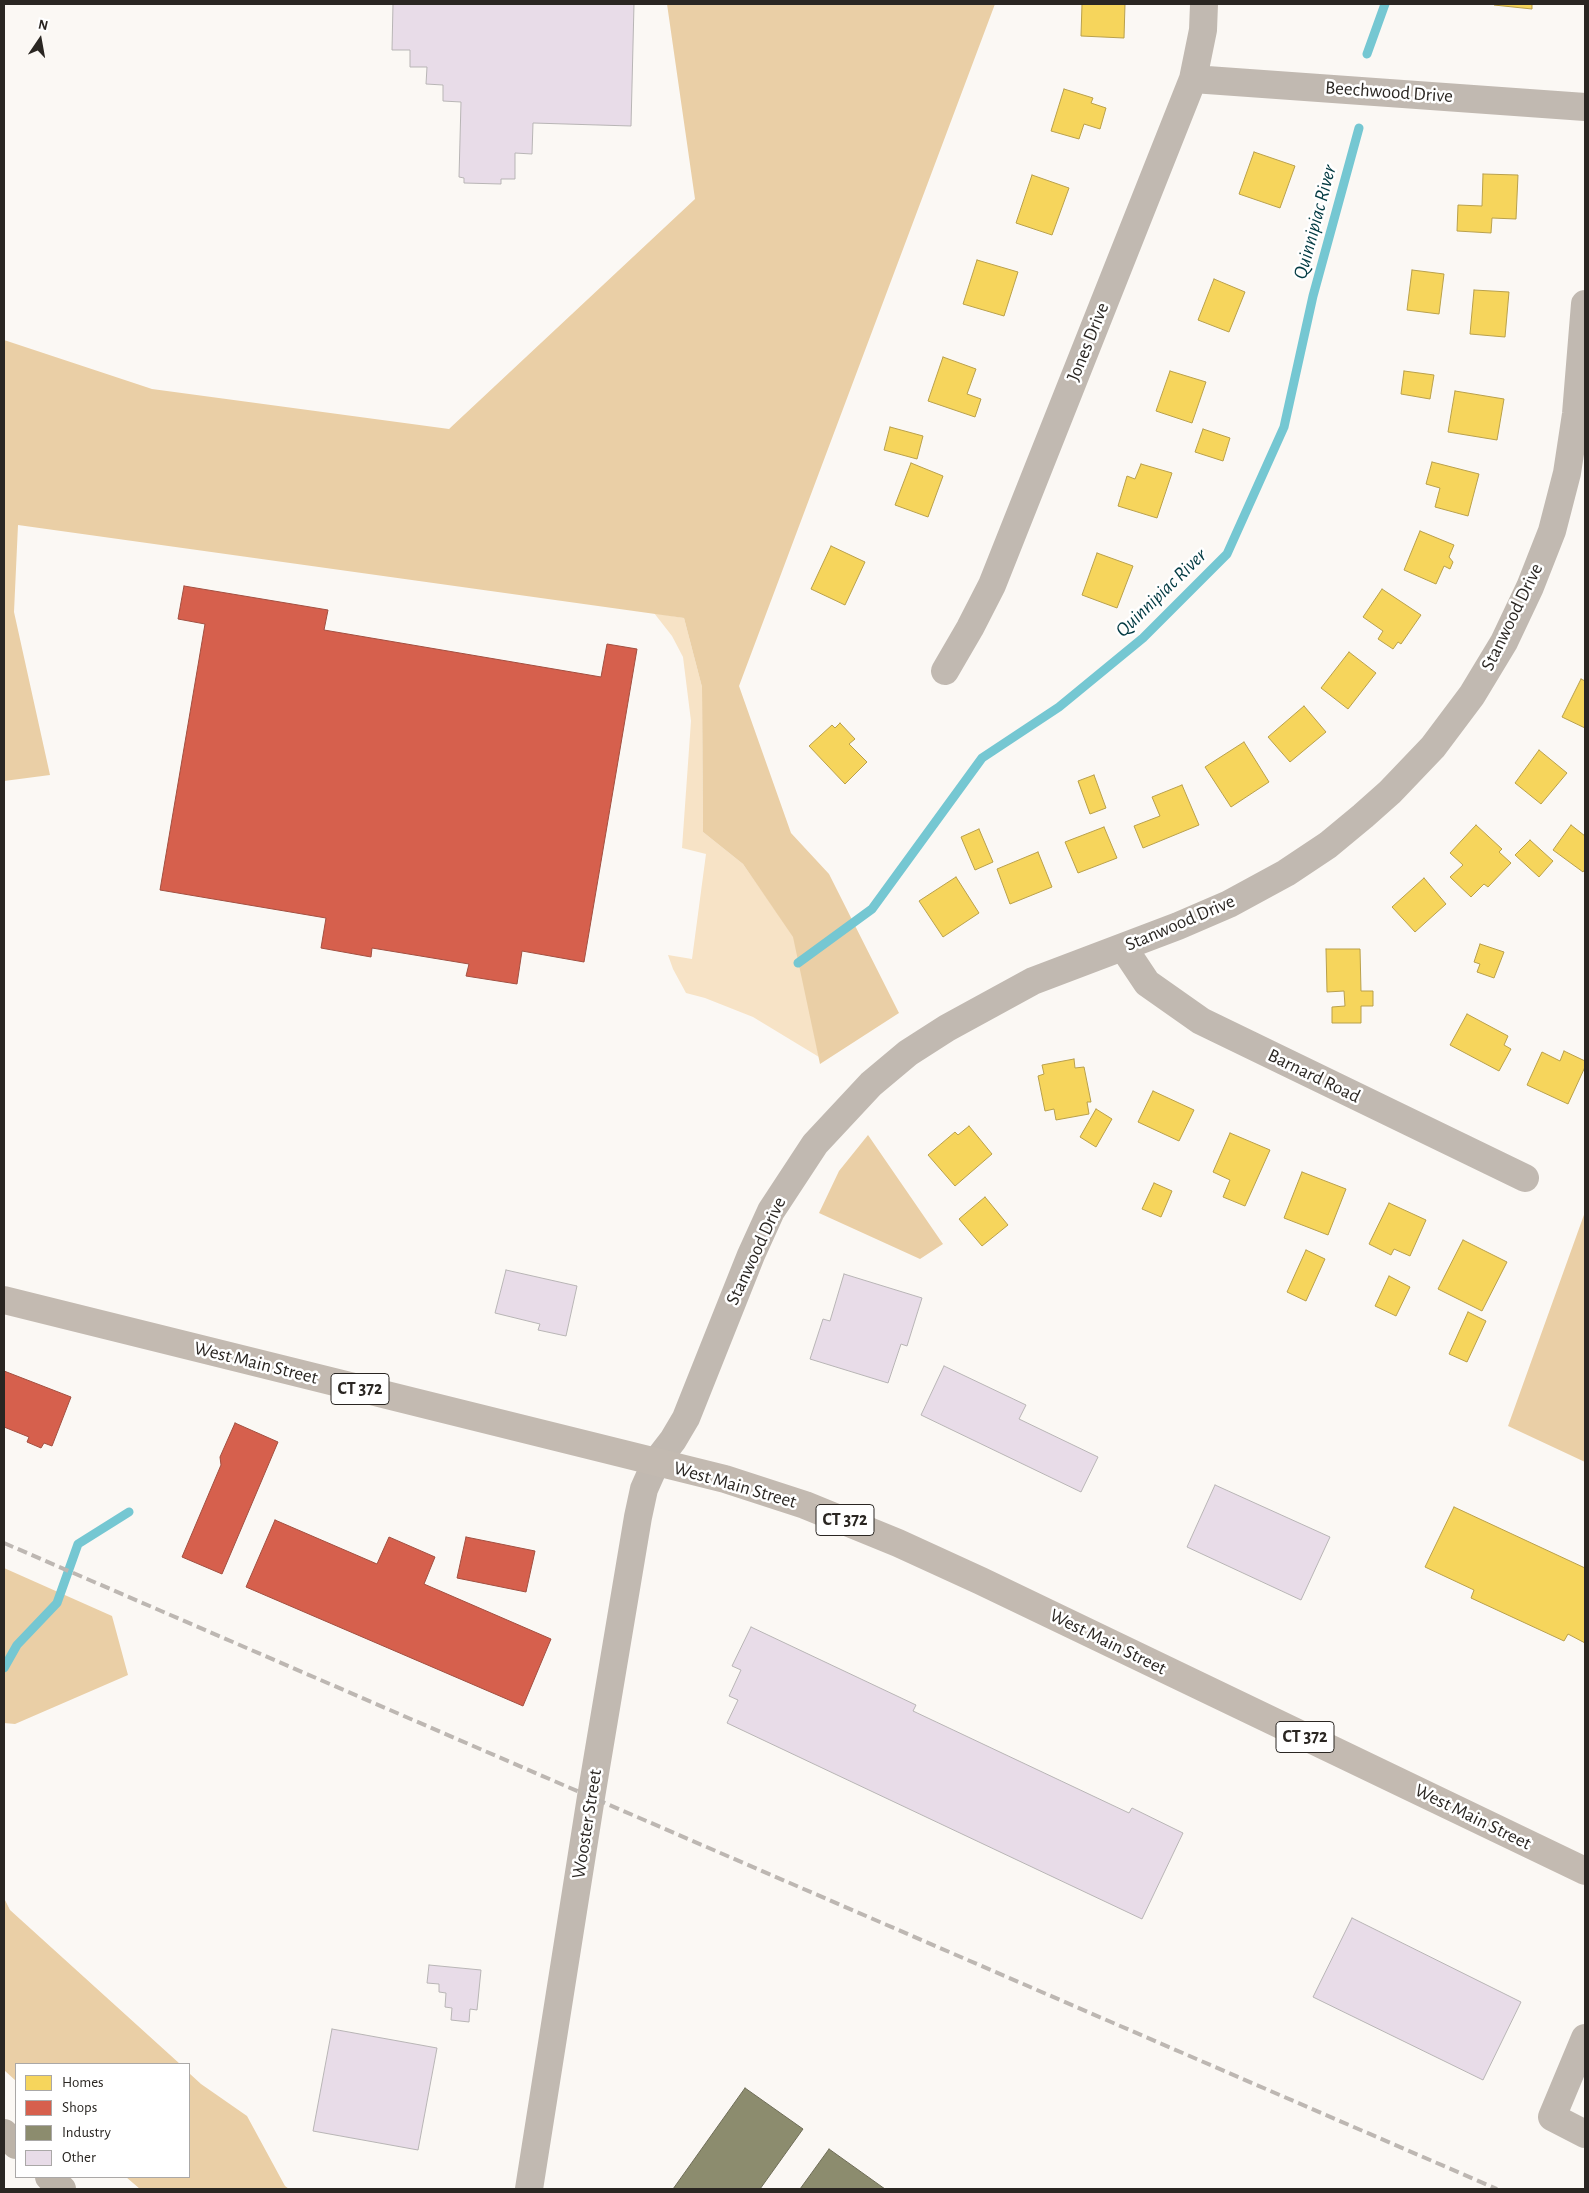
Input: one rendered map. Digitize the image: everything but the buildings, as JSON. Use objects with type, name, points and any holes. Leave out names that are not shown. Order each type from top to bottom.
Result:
[{"type":"highway","points":[[4,2133],[15,2144]]},
{"type":"highway","points":[[50,2178],[62,2189]]},
{"type":"main road","name":"West Main Street","points":[[4,1300],[656,1462],[767,1492],[826,1513],[993,1586],[1585,1871]]},
{"type":"street","name":"Jones Drive","points":[[945,670],[970,628],[992,585],[1193,79],[1203,30],[1204,4]]},
{"type":"street","name":"Beechwood Drive","points":[[1193,79],[1585,107]]},
{"type":"street","name":"Stanwood Drive","points":[[656,1462],[673,1440],[686,1418],[751,1255],[771,1211],[814,1144],[871,1084],[908,1053],[947,1028],[1033,982],[1178,926],[1229,904],[1286,873],[1328,844],[1390,792],[1433,748],[1472,695],[1504,642],[1530,587],[1552,531],[1567,473],[1576,414],[1585,304]]},
{"type":"street","name":"Barnard Road","points":[[1123,947],[1147,983],[1202,1021],[1525,1178]]},
{"type":"street","name":"Wooster Street","points":[[528,2189],[638,1517],[644,1489],[656,1462]]},
{"type":"street","points":[[1585,2038],[1579,2071],[1552,2117],[1585,2134]]},
{"type":"shaded area","points":[[667,4],[995,4],[739,686],[791,833],[829,874],[899,1013],[820,1064],[793,937],[743,864],[703,832],[702,687],[684,618],[18,525],[14,612],[50,775],[4,781],[4,340],[152,389],[449,429],[695,199]]},
{"type":"shaded area","points":[[654,613],[684,618],[702,687],[703,832],[743,864],[794,937],[819,1057],[753,1017],[705,998],[686,993],[673,969],[668,955],[692,959],[706,854],[682,848],[691,721],[683,657],[672,636]]},
{"type":"shaded area","points":[[868,1135],[943,1244],[920,1259],[819,1213],[839,1171]]},
{"type":"shaded area","points":[[1585,1212],[1585,1462],[1508,1426]]},
{"type":"shaded area","points":[[4,1568],[112,1616],[128,1675],[15,1724],[4,1723]]},
{"type":"shaded area","points":[[4,1898],[10,1910],[179,2063],[15,2063],[15,2080],[4,2070]]},
{"type":"shaded area","points":[[190,2074],[201,2084],[247,2116],[285,2186],[289,2189],[140,2189],[127,2178],[190,2178]]},
{"type":"waterway","name":"Quinnipiac River","points":[[1367,54],[1385,4]]},
{"type":"waterway","name":"Quinnipiac River","points":[[798,963],[872,909],[982,758],[1059,707],[1143,638],[1227,554],[1284,427],[1313,296],[1359,128]]},
{"type":"waterway","name":"Quinnipiac River","points":[[4,1668],[17,1645],[57,1603],[78,1544],[129,1512]]},
{"type":"railway","points":[[4,1543],[1497,2189]]}]
